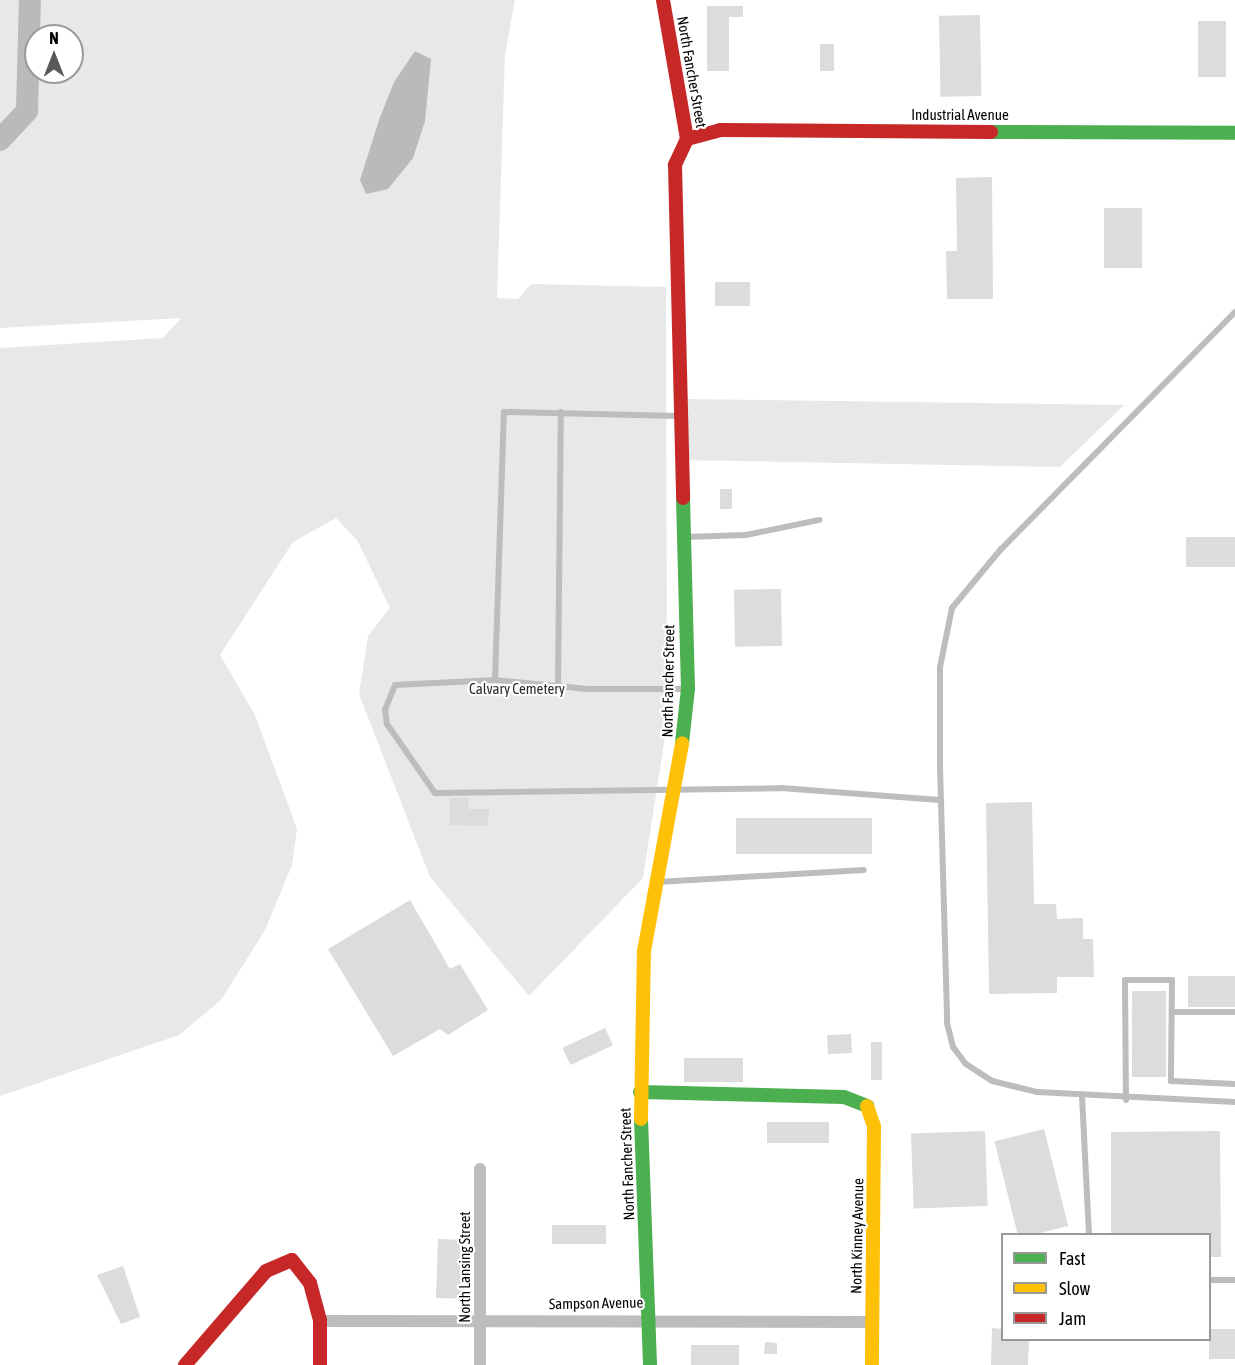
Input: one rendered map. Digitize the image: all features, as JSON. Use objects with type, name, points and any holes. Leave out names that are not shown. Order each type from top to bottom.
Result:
[{"type":"street","name":"North Fancher Street","points":[[650,1365],[640,1092],[644,951],[654,882],[675,793],[688,689],[675,165],[687,139],[663,0]]},
{"type":"street","name":"Industrial Avenue","points":[[687,139],[720,130],[1235,133]]},
{"type":"street","name":"North Kinney Avenue","points":[[640,1092],[844,1096],[869,1107],[874,1126],[872,1365]]},
{"type":"street","name":"North Lansing Street","points":[[480,1169],[480,1365]]},
{"type":"street","points":[[185,1365],[266,1271],[292,1260],[310,1283],[320,1320],[320,1365]]},
{"type":"street","name":"Sampson Avenue","points":[[320,1320],[650,1318],[873,1322]]},
{"type":"lane","points":[[1235,312],[1001,549],[952,608],[940,667],[940,800],[947,1023],[953,1047],[966,1064],[992,1081],[1082,1096],[1126,1100],[1235,1102]]},
{"type":"lane","points":[[495,680],[504,412],[683,416]]},
{"type":"lane","points":[[558,684],[561,412]]},
{"type":"lane","points":[[685,537],[746,535],[819,520]]},
{"type":"lane","points":[[688,689],[495,680],[395,685],[388,693],[387,724],[435,793],[647,788],[675,793],[781,788],[940,800]]},
{"type":"lane","points":[[654,882],[864,870]]},
{"type":"lane","points":[[1126,1100],[1125,980],[1172,980],[1171,1081],[1235,1084]]},
{"type":"lane","points":[[1172,1012],[1235,1012]]},
{"type":"lane","points":[[1082,1096],[1089,1233]]},
{"type":"lane","points":[[1211,1280],[1235,1280]]},
{"type":"green space","name":"Calvary Cemetery","points":[[0,0],[515,0],[505,55],[497,298],[518,299],[531,284],[666,287],[667,724],[643,878],[529,996],[430,877],[359,694],[368,636],[390,608],[357,540],[336,518],[293,542],[220,655],[255,715],[297,829],[292,865],[265,930],[221,1000],[179,1035],[0,1096],[0,348],[163,338],[181,318],[0,328]]},
{"type":"green space","points":[[682,399],[1124,405],[1060,467],[683,460]]},
{"type":"shaded area","points":[[415,51],[431,59],[425,121],[413,158],[388,189],[366,194],[360,180],[379,120],[394,82]]},
{"type":"building","points":[[707,6],[743,6],[743,17],[729,17],[729,71],[707,71]]},
{"type":"building","points":[[980,15],[981,96],[940,97],[939,16]]},
{"type":"building","points":[[1198,21],[1226,21],[1226,77],[1198,77]]},
{"type":"building","points":[[820,44],[834,44],[834,71],[820,71]]},
{"type":"building","points":[[992,177],[993,299],[947,299],[946,251],[957,251],[956,178]]},
{"type":"building","points":[[1104,208],[1142,208],[1142,268],[1104,268]]},
{"type":"building","points":[[715,282],[750,282],[750,306],[715,306]]},
{"type":"building","points":[[720,489],[732,489],[732,509],[720,509]]},
{"type":"building","points":[[1186,537],[1235,537],[1235,567],[1186,567]]},
{"type":"building","points":[[781,589],[782,646],[735,647],[734,590]]},
{"type":"building","points":[[450,798],[469,798],[468,809],[489,809],[488,826],[450,825]]},
{"type":"building","points":[[1032,802],[1034,904],[1056,904],[1057,919],[1083,918],[1083,939],[1093,939],[1094,977],[1057,977],[1057,993],[989,994],[986,803]]},
{"type":"building","points":[[736,818],[872,818],[872,854],[736,854]]},
{"type":"building","points":[[410,900],[450,969],[460,964],[488,1010],[448,1035],[440,1029],[393,1056],[328,949]]},
{"type":"building","points":[[1188,976],[1235,976],[1235,1007],[1188,1007]]},
{"type":"building","points":[[1132,991],[1166,991],[1166,1077],[1132,1077]]},
{"type":"building","points":[[605,1028],[613,1045],[570,1065],[562,1048]]},
{"type":"building","points":[[851,1034],[852,1053],[828,1054],[827,1035]]},
{"type":"building","points":[[871,1042],[882,1042],[882,1080],[871,1080]]},
{"type":"building","points":[[684,1058],[743,1058],[743,1082],[684,1082]]},
{"type":"building","points":[[767,1122],[829,1122],[829,1143],[767,1143]]},
{"type":"building","points":[[1044,1129],[1068,1226],[1040,1233],[1017,1233],[995,1141]]},
{"type":"building","points":[[985,1131],[988,1206],[914,1209],[911,1134]]},
{"type":"building","points":[[1220,1131],[1221,1257],[1211,1257],[1211,1233],[1111,1233],[1111,1132]]},
{"type":"building","points":[[552,1225],[606,1225],[606,1244],[552,1244]]},
{"type":"building","points":[[438,1239],[464,1240],[462,1299],[436,1298]]},
{"type":"building","points":[[123,1266],[140,1317],[121,1324],[97,1275]]},
{"type":"building","points":[[992,1328],[1001,1329],[1001,1341],[1029,1341],[1028,1365],[991,1365]]},
{"type":"building","points":[[1211,1329],[1235,1329],[1235,1359],[1209,1359]]},
{"type":"building","points":[[765,1342],[777,1343],[777,1354],[764,1354]]},
{"type":"building","points":[[691,1345],[739,1345],[739,1365],[691,1365]]},
{"type":"waterway","points":[[0,140],[27,111],[30,0]]},
{"type":"traffic: fast","points":[[991,132],[1235,133]]},
{"type":"traffic: fast","points":[[682,743],[688,689],[683,498]]},
{"type":"traffic: fast","points":[[640,1092],[844,1097],[867,1106]]},
{"type":"traffic: fast","points":[[641,1119],[650,1365]]},
{"type":"traffic: slow","points":[[641,1119],[644,951],[682,743]]},
{"type":"traffic: slow","points":[[867,1106],[874,1126],[872,1365]]},
{"type":"traffic: jam","points":[[663,0],[687,139],[675,165],[683,498]]},
{"type":"traffic: jam","points":[[687,139],[720,130],[991,132]]},
{"type":"traffic: jam","points":[[185,1365],[266,1271],[292,1260],[310,1283],[320,1321],[320,1365]]}]
